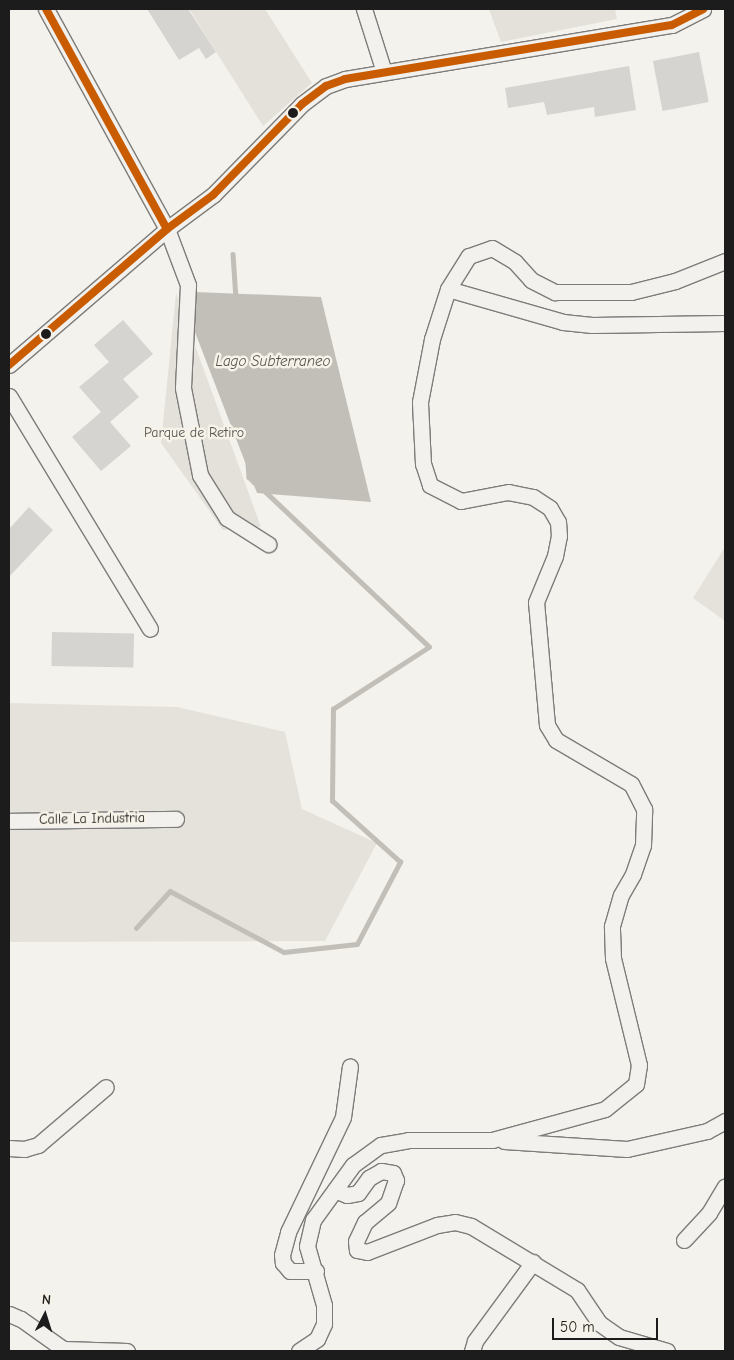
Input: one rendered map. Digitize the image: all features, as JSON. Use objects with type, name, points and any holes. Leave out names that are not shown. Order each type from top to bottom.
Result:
[{"type":"street","points":[[46,9],[167,229],[188,285],[183,388],[200,475],[227,518],[268,544]]},
{"type":"street","points":[[364,9],[384,72]]},
{"type":"street","points":[[9,364],[167,229],[213,195],[302,104],[326,86],[345,79],[384,72],[672,25],[703,9]]},
{"type":"street","points":[[492,1140],[605,1110],[636,1084],[639,1065],[613,958],[612,926],[621,894],[633,874],[646,830],[644,809],[631,784],[556,740],[547,725],[536,602],[555,556],[559,536],[558,522],[550,508],[533,497],[508,492],[461,501],[430,485],[423,464],[420,402],[432,339],[448,289],[469,256],[492,248],[515,262],[531,280],[555,292],[631,292],[675,281],[725,261]]},
{"type":"street","points":[[448,289],[563,322],[592,325],[725,323]]},
{"type":"street","points":[[9,396],[150,628]]},
{"type":"street","name":"Calle La Industria","points":[[9,821],[176,819]]},
{"type":"street","points":[[316,1271],[290,1271],[282,1255],[288,1232],[343,1117],[350,1066]]},
{"type":"street","points":[[9,1148],[24,1149],[38,1145],[106,1088]]},
{"type":"street","points":[[299,1351],[317,1339],[324,1324],[316,1271],[307,1246],[313,1220],[353,1165],[381,1145],[408,1140],[492,1140],[627,1149],[707,1131],[725,1121]]},
{"type":"street","points":[[335,1190],[348,1195],[358,1193],[369,1178],[381,1170],[393,1173],[394,1192],[388,1203],[365,1222],[356,1241],[357,1250],[367,1252],[437,1224],[455,1222],[471,1226],[577,1290],[599,1323],[619,1337],[666,1351]]},
{"type":"street","points":[[684,1240],[709,1213],[725,1186]]},
{"type":"street","points":[[472,1351],[475,1341],[532,1262]]},
{"type":"street","points":[[9,1314],[21,1319],[63,1349],[127,1351]]},
{"type":"shaded area","points":[[725,547],[725,621],[693,598]]},
{"type":"shaded area","points":[[9,703],[177,707],[285,732],[302,809],[377,843],[325,941],[9,942]]},
{"type":"green space","points":[[189,9],[265,9],[312,83],[263,126]]},
{"type":"green space","points":[[489,9],[615,9],[617,19],[501,42]]},
{"type":"green space","name":"Parque de Retiro","points":[[176,293],[261,527],[223,530],[161,443]]},
{"type":"water","name":"Lago Subterraneo","points":[[195,292],[321,297],[371,502],[257,493],[193,327]]},
{"type":"building","points":[[147,9],[188,9],[216,52],[206,59],[199,48],[179,60]]},
{"type":"building","points":[[699,52],[709,102],[663,111],[653,61]]},
{"type":"building","points":[[629,66],[636,110],[595,117],[594,107],[547,115],[544,102],[508,108],[505,88]]},
{"type":"building","points":[[123,320],[153,354],[123,379],[139,397],[110,422],[131,446],[101,471],[72,437],[101,412],[79,387],[109,362],[94,345]]},
{"type":"building","points":[[29,507],[53,530],[9,577],[9,529]]},
{"type":"building","points":[[52,632],[134,633],[133,667],[51,666]]},
{"type":"waterway","points":[[233,254],[236,299]]},
{"type":"waterway","points":[[248,463],[249,477],[255,483]]},
{"type":"waterway","points":[[136,928],[170,891],[284,952],[357,944],[400,862],[332,801],[333,709],[429,647],[263,490]]},
{"type":"transit line","points":[[46,9],[167,229]]},
{"type":"transit line","points":[[9,365],[167,229],[213,195],[302,104],[326,86],[345,79],[672,25],[703,9]]}]
